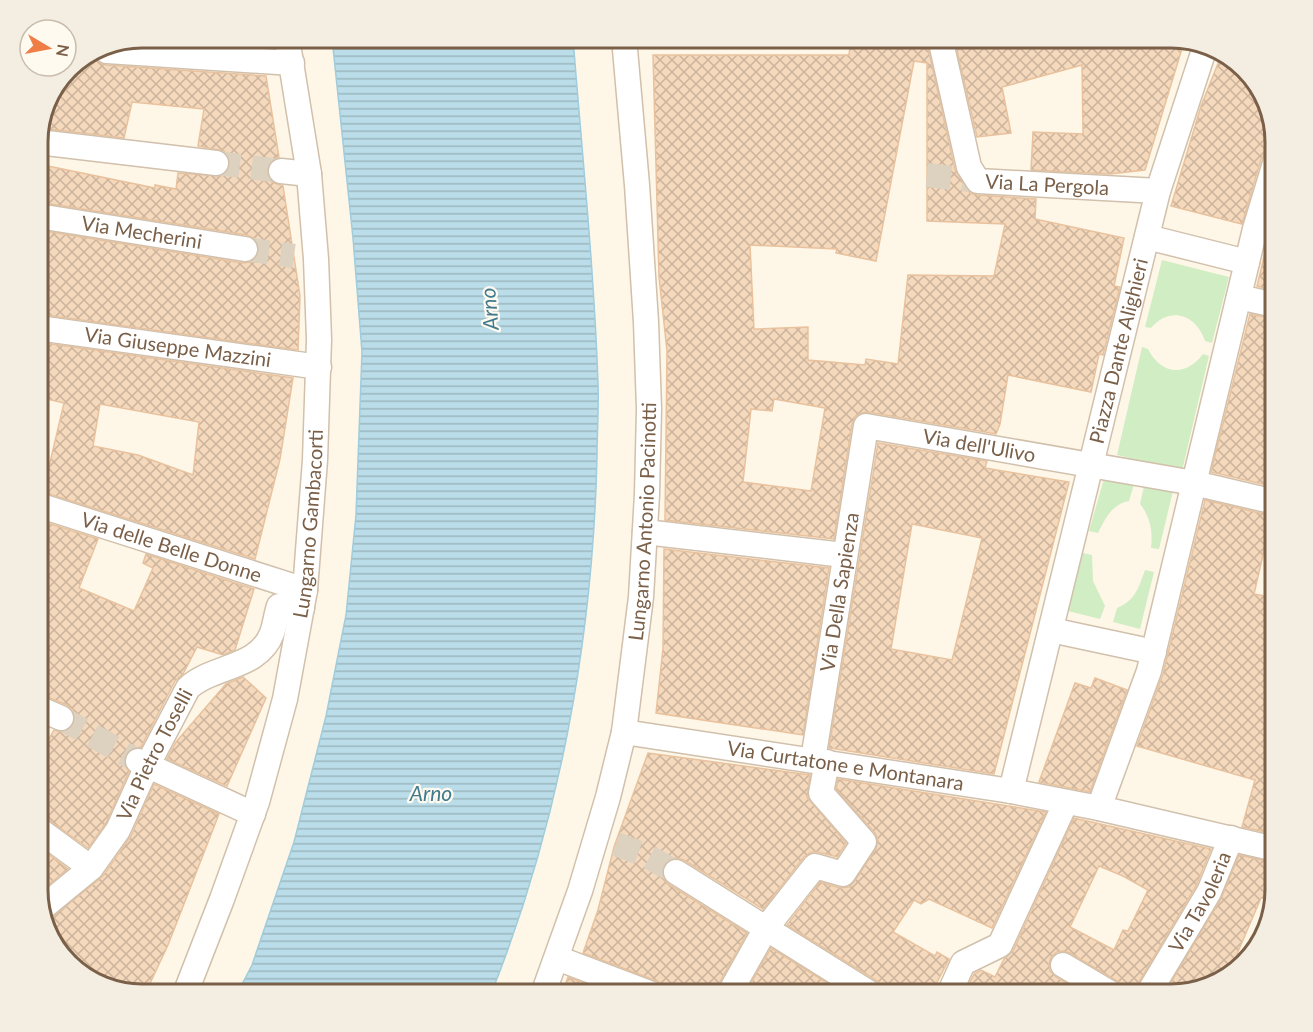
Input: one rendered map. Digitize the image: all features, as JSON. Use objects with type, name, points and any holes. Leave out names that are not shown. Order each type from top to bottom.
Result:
[{"type":"street","name":"Lungarno Gambacorti","points":[[189,984],[253,814],[285,699],[303,599],[315,460],[319,367],[305,258],[309,174],[289,48]]},
{"type":"street","name":"Lungarno Antonio Pacinotti","points":[[547,984],[607,840],[638,627],[656,533],[646,322],[625,48]]},
{"type":"street","name":"Via La Pergola","points":[[942,48],[974,181],[1158,191]]},
{"type":"street","points":[[118,52],[292,63]]},
{"type":"street","name":"Piazza Dante Alighieri","points":[[1014,780],[1158,191],[1203,54]]},
{"type":"street","points":[[48,143],[216,163]]},
{"type":"street","points":[[281,171],[309,174]]},
{"type":"street","points":[[1099,808],[1151,661],[1198,484],[1247,262],[1265,196]]},
{"type":"street","name":"Via Mecherini","points":[[48,218],[244,249]]},
{"type":"street","name":"Piazza Dante Alighieri","points":[[1147,237],[1247,262]]},
{"type":"street","points":[[1240,298],[1265,303]]},
{"type":"street","name":"Via Giuseppe Mazzini","points":[[48,329],[319,367]]},
{"type":"street","name":"Via dell'Ulivo","points":[[866,426],[1090,465]]},
{"type":"street","name":"Via Della Sapienza","points":[[766,928],[815,866],[843,874],[864,842],[821,793],[820,761],[844,555],[866,426]]},
{"type":"street","name":"Piazza Dante Alighieri","points":[[1090,465],[1198,484],[1265,500]]},
{"type":"street","name":"Via delle Belle Donne","points":[[48,509],[303,599]]},
{"type":"street","points":[[656,533],[844,555]]},
{"type":"street","name":"Via Pietro Toselli","points":[[49,903],[91,868],[118,830],[143,763],[188,688],[198,679],[247,661],[263,649],[272,634],[279,606],[303,599]]},
{"type":"street","points":[[1051,630],[1151,661]]},
{"type":"street","points":[[48,712],[61,718]]},
{"type":"street","name":"Via Curtatone e Montanara","points":[[624,732],[820,761],[1014,780],[1066,802],[1265,846]]},
{"type":"street","points":[[143,763],[253,814]]},
{"type":"street","points":[[957,984],[963,963],[1000,945],[1066,802]]},
{"type":"street","points":[[48,837],[91,868]]},
{"type":"street","name":"Via Tavoleria","points":[[1154,984],[1209,892],[1235,839]]},
{"type":"street","points":[[676,872],[855,984]]},
{"type":"street","points":[[735,984],[766,928]]},
{"type":"street","points":[[557,958],[626,984]]},
{"type":"street","points":[[1063,965],[1095,984]]},
{"type":"green space","points":[[1162,260],[1229,277],[1212,343],[1205,341],[1195,324],[1182,316],[1166,317],[1151,328],[1145,327]]},
{"type":"green space","points":[[1142,347],[1148,349],[1160,364],[1174,370],[1189,367],[1203,354],[1209,356],[1182,471],[1117,455]]},
{"type":"green space","points":[[1105,475],[1135,481],[1129,501],[1114,509],[1098,533],[1089,531]]},
{"type":"green space","points":[[1145,482],[1174,487],[1159,549],[1151,548],[1150,524],[1140,504]]},
{"type":"green space","points":[[1083,553],[1092,555],[1093,581],[1105,606],[1100,619],[1068,611]]},
{"type":"green space","points":[[1145,570],[1154,572],[1140,629],[1113,622],[1117,608],[1132,597]]},
{"type":"water","name":"Arno","points":[[333,48],[574,48],[591,254],[598,383],[594,525],[580,662],[568,730],[536,864],[495,984],[242,984],[252,965],[294,842],[326,716],[346,615],[356,515],[362,352],[353,238]]},
{"type":"building","points":[[850,48],[928,48],[955,170],[970,193],[1036,199],[1035,219],[1124,238],[1114,286],[1120,287],[1103,355],[1099,354],[1091,392],[1008,375],[1000,424],[996,434],[868,412],[861,413],[855,417],[852,424],[834,539],[665,520],[667,351],[659,277],[653,55],[849,55]],"holes":[[[914,61],[927,63],[927,221],[1005,224],[994,276],[908,275],[898,364],[866,359],[865,365],[808,360],[808,327],[754,329],[750,245],[837,249],[836,253],[876,261]],[[774,399],[825,408],[811,491],[743,482],[751,409],[772,411]]]},
{"type":"building","points":[[956,48],[1182,49],[1145,170],[1110,174],[1031,170],[1033,132],[1083,134],[1082,65],[1002,87],[1011,133],[977,137]]},
{"type":"building","points":[[97,60],[106,65],[266,76],[279,157],[270,162],[267,170],[272,182],[283,186],[300,296],[298,350],[48,315],[48,232],[243,263],[251,262],[259,252],[258,243],[247,235],[48,204],[48,166],[155,188],[155,185],[176,189],[178,173],[221,176],[227,172],[230,165],[229,157],[224,151],[198,146],[204,109],[132,102],[124,138],[49,129],[51,117],[67,85],[74,78],[78,78],[80,71]]},
{"type":"building","points":[[1219,61],[1242,80],[1260,112],[1265,153],[1261,159],[1242,224],[1171,206],[1201,106]]},
{"type":"building","points":[[1265,253],[1265,288],[1257,286]]},
{"type":"building","points":[[1250,314],[1265,317],[1265,485],[1211,472]]},
{"type":"building","points":[[48,343],[293,378],[280,459],[255,559],[48,494],[48,471],[64,403],[48,399]],"holes":[[[100,404],[199,422],[193,475],[138,455],[93,446]]]},
{"type":"building","points":[[878,443],[987,461],[985,468],[1069,482],[994,774],[829,748]],"holes":[[[912,524],[982,538],[952,660],[891,649]]]},
{"type":"building","points":[[1205,500],[1265,514],[1265,546],[1254,594],[1265,596],[1265,832],[1242,827],[1255,780],[1137,746],[1163,674]]},
{"type":"building","points":[[48,523],[98,539],[79,588],[134,611],[153,568],[143,563],[146,554],[254,589],[235,650],[223,655],[197,647],[183,674],[175,681],[141,747],[130,749],[125,755],[124,763],[129,771],[106,823],[88,848],[48,819],[48,740],[54,730],[62,732],[69,730],[74,724],[75,717],[73,710],[67,705],[48,698]]},
{"type":"building","points":[[664,549],[829,568],[803,735],[656,713],[663,648]]},
{"type":"building","points":[[243,677],[266,698],[227,786],[167,759],[176,742],[226,684]]},
{"type":"building","points":[[1095,678],[1127,690],[1090,792],[1039,782],[1075,683],[1091,688]]},
{"type":"building","points":[[648,753],[810,775],[807,797],[846,843],[837,857],[811,852],[804,857],[763,909],[684,860],[676,858],[664,864],[662,872],[668,884],[747,933],[719,984],[662,984],[583,953],[598,910],[614,847]]},
{"type":"building","points":[[838,779],[1046,812],[992,928],[929,899],[921,904],[914,900],[893,932],[935,956],[937,952],[949,959],[936,984],[881,984],[787,925],[820,882],[840,888],[849,887],[876,849],[878,840],[875,833],[836,789]]},
{"type":"building","points":[[154,784],[219,814],[168,945],[150,984],[112,979],[85,965],[71,952],[52,917],[103,876],[131,836]]},
{"type":"building","points":[[1074,818],[1211,849],[1196,886],[1138,984],[1121,984],[1064,951],[1057,952],[1051,957],[1049,964],[1050,971],[1068,984],[969,984],[974,974],[981,970],[995,977],[1004,959],[1013,951]],"holes":[[[1099,866],[1148,890],[1128,931],[1123,930],[1114,950],[1070,927]]]},
{"type":"building","points":[[48,854],[68,869],[48,885]]},
{"type":"building","points":[[1239,855],[1265,861],[1264,899],[1261,898],[1235,959],[1213,974],[1196,981],[1170,984],[1221,899]]},
{"type":"building","points":[[771,948],[829,984],[751,984]]},
{"type":"building","points":[[568,977],[587,984],[566,984]]},
{"type":"tunnel","points":[[216,163],[281,171]]},
{"type":"tunnel","points":[[927,175],[970,180]]},
{"type":"tunnel","points":[[245,249],[294,256]]},
{"type":"tunnel","points":[[61,718],[138,761]]},
{"type":"tunnel","points":[[616,844],[645,855],[676,872]]}]
